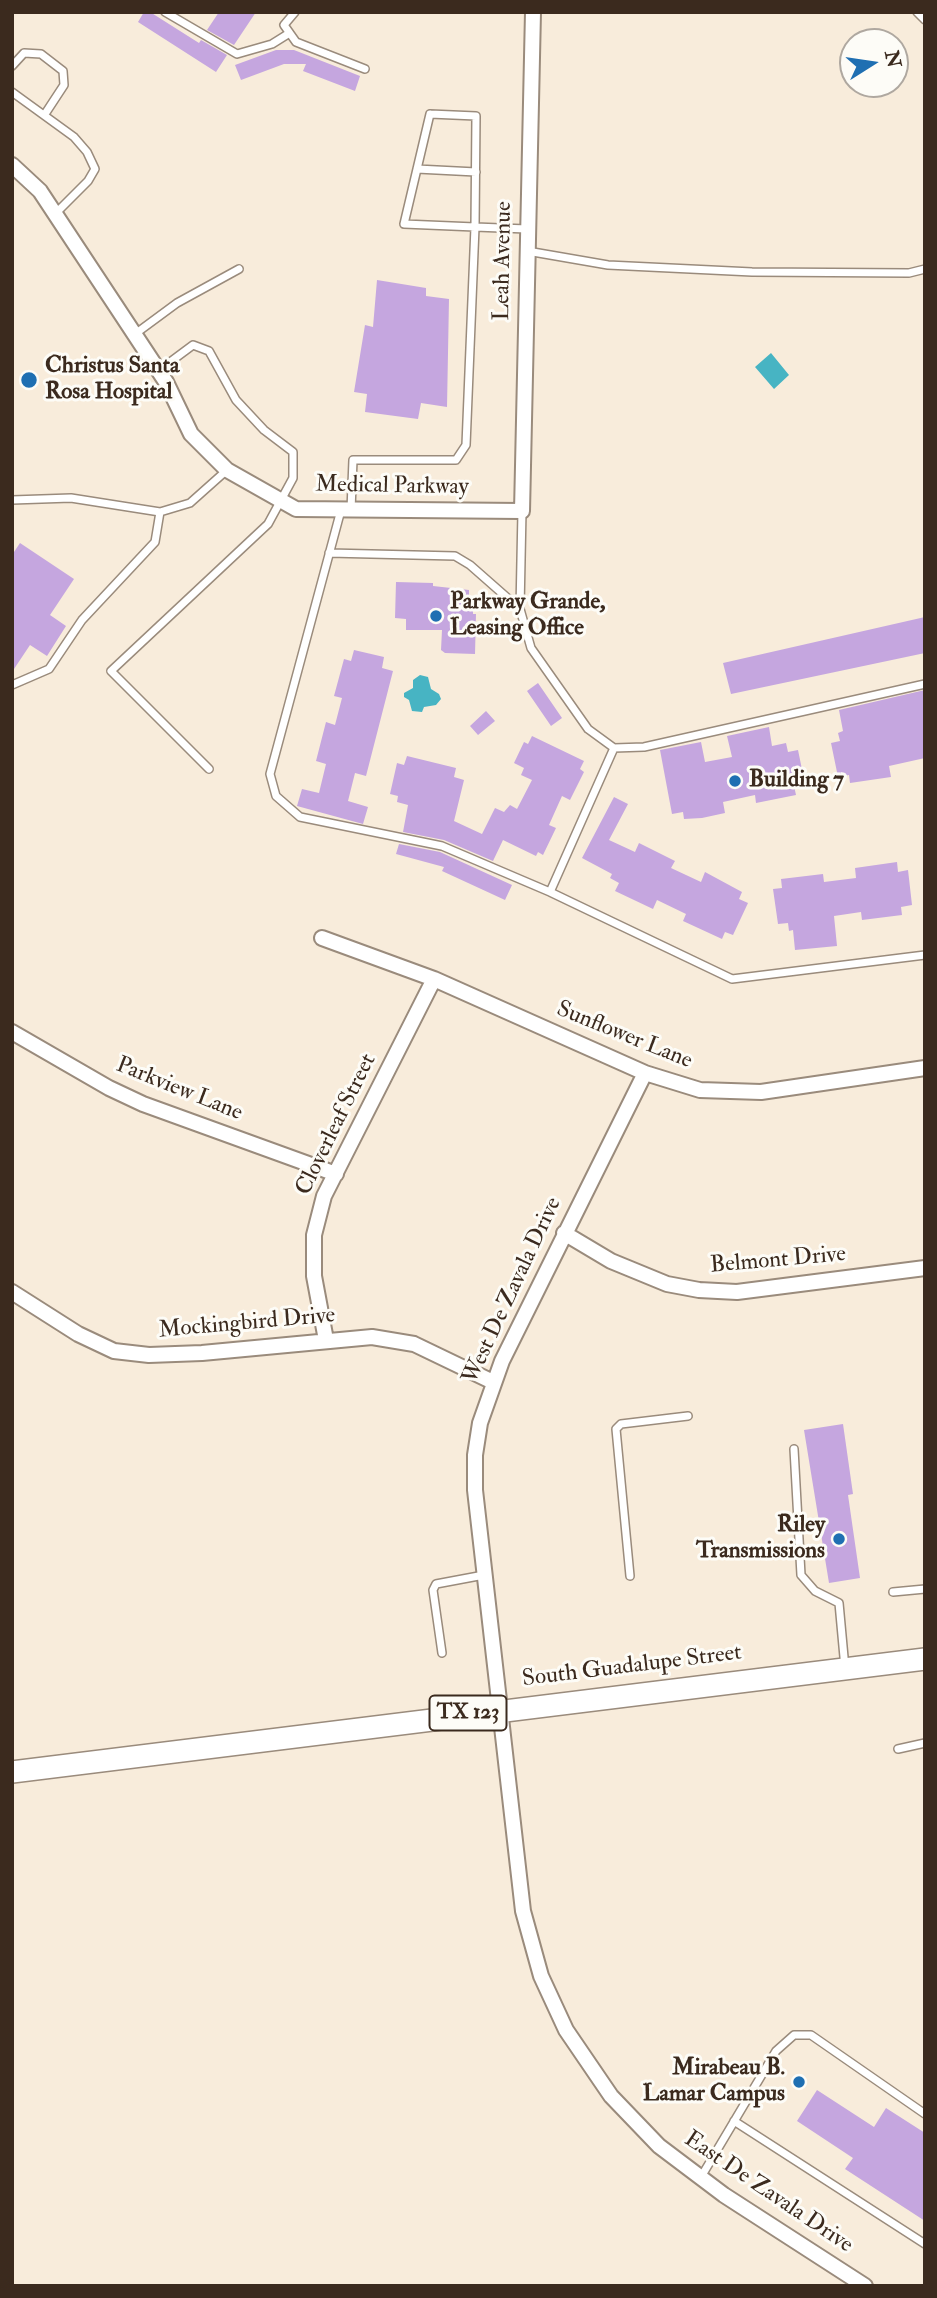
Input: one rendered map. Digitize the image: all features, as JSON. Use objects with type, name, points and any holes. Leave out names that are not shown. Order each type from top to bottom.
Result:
[{"type":"main road","name":"South Guadalupe Street","points":[[12,1772],[925,1659]]},
{"type":"street","name":"Leah Avenue","points":[[522,511],[533,12]]},
{"type":"street","name":"Medical Parkway","points":[[12,165],[40,191],[158,372],[191,434],[227,470],[296,509],[522,511]]},
{"type":"street","name":"Sunflower Lane","points":[[322,937],[434,979],[645,1073],[715,1093],[761,1093],[925,1068]]},
{"type":"street","name":"Cloverleaf Street","points":[[326,1340],[314,1276],[314,1235],[324,1196],[434,979]]},
{"type":"street","name":"Parkview Lane","points":[[12,1032],[109,1088],[143,1104],[336,1174]]},
{"type":"street","name":"West De Zavala Drive","points":[[498,1710],[475,1490],[475,1455],[480,1423],[493,1382],[645,1073]]},
{"type":"street","name":"Belmont Drive","points":[[564,1233],[611,1261],[667,1284],[699,1290],[737,1292],[925,1268]]},
{"type":"street","name":"Mockingbird Drive","points":[[12,1292],[78,1334],[114,1350],[149,1355],[202,1353],[326,1340],[372,1337],[396,1339],[415,1344],[493,1382]]},
{"type":"street","name":"East De Zavala Drive","points":[[498,1710],[523,1911],[541,1976],[566,2030],[611,2096],[659,2146],[865,2286]]},
{"type":"lane","points":[[166,12],[237,54],[272,44],[288,34]]},
{"type":"lane","points":[[295,12],[284,25],[296,42],[365,69]]},
{"type":"lane","points":[[917,12],[925,20]]},
{"type":"lane","points":[[12,66],[24,53],[41,54],[63,71],[64,85],[45,114]]},
{"type":"lane","points":[[12,92],[74,137],[87,152],[95,169],[88,181],[54,215]]},
{"type":"lane","points":[[527,229],[475,228],[404,224],[430,114],[477,116],[475,228],[466,445],[456,460],[353,460],[346,510],[330,553],[270,774],[276,796],[300,817],[442,846],[550,892],[732,979],[925,956]]},
{"type":"lane","points":[[417,169],[475,172]]},
{"type":"lane","points":[[526,251],[608,265],[752,272],[909,273],[925,269]]},
{"type":"lane","points":[[134,334],[177,303],[239,269]]},
{"type":"lane","points":[[158,372],[193,345],[209,351],[236,400],[264,430],[293,452],[293,478],[268,524],[111,671],[209,769]]},
{"type":"lane","points":[[12,500],[71,498],[160,512],[190,503],[227,470]]},
{"type":"lane","points":[[522,511],[520,609],[531,648],[588,729],[614,748],[644,747],[925,684]]},
{"type":"lane","points":[[12,685],[49,669],[82,620],[155,542],[160,512]]},
{"type":"lane","points":[[330,553],[455,556],[470,565],[520,609]]},
{"type":"lane","points":[[550,892],[614,748]]},
{"type":"lane","points":[[631,1576],[615,1429],[621,1424],[688,1416]]},
{"type":"lane","points":[[794,1449],[801,1575],[815,1591],[839,1603],[845,1669]]},
{"type":"lane","points":[[442,1653],[433,1590],[436,1584],[484,1575]]},
{"type":"lane","points":[[893,1592],[925,1589]]},
{"type":"lane","points":[[898,1749],[925,1743]]},
{"type":"lane","points":[[701,2177],[776,2051],[794,2035],[811,2035],[925,2114]]},
{"type":"lane","points":[[734,2121],[925,2244]]},
{"type":"water","points":[[771,353],[789,375],[774,389],[755,367]]},
{"type":"water","points":[[420,675],[428,677],[431,689],[439,694],[441,699],[436,705],[424,707],[422,712],[412,711],[409,700],[404,697],[404,693],[413,688],[413,680]]},
{"type":"building","points":[[144,12],[150,12],[199,43],[201,40],[227,55],[216,72],[138,22]]},
{"type":"building","points":[[219,12],[256,12],[234,45],[207,30]]},
{"type":"building","points":[[276,50],[294,50],[360,76],[355,91],[303,71],[306,64],[284,64],[241,80],[235,65]]},
{"type":"building","points":[[377,280],[426,288],[426,296],[449,299],[447,407],[421,403],[418,419],[365,412],[367,394],[354,392],[365,325],[373,327]]},
{"type":"building","points":[[20,543],[74,579],[50,615],[66,626],[47,656],[30,645],[12,672],[12,555]]},
{"type":"building","name":"Parkway Grande, Leasing Office","points":[[396,582],[433,583],[433,586],[469,590],[469,604],[473,604],[473,614],[476,614],[475,654],[445,653],[441,650],[442,630],[406,630],[406,619],[395,618]]},
{"type":"building","points":[[925,617],[925,653],[731,694],[723,663]]},
{"type":"building","points":[[354,650],[384,657],[382,668],[393,671],[366,776],[355,773],[348,801],[368,807],[363,824],[297,806],[302,789],[319,793],[326,764],[316,761],[326,722],[335,725],[342,698],[334,696],[344,659],[351,661]]},
{"type":"building","points":[[538,683],[562,718],[551,726],[527,691]]},
{"type":"building","points":[[925,690],[925,758],[889,766],[891,777],[850,783],[849,775],[838,777],[831,743],[840,741],[838,733],[843,731],[839,710]]},
{"type":"building","points":[[486,711],[495,721],[478,735],[470,726]]},
{"type":"building","name":"Building 7","points":[[769,727],[772,746],[786,743],[788,752],[798,750],[805,784],[794,786],[796,795],[756,803],[755,795],[723,802],[725,813],[702,818],[684,819],[683,812],[672,814],[660,750],[701,742],[705,762],[732,757],[727,736]]},
{"type":"building","points":[[532,736],[584,761],[580,769],[584,772],[570,800],[562,796],[549,825],[556,828],[543,855],[538,852],[536,856],[503,840],[493,861],[444,840],[403,832],[408,805],[397,802],[398,796],[390,794],[397,763],[404,765],[407,756],[456,768],[454,777],[464,780],[454,821],[482,834],[495,808],[504,812],[510,805],[517,809],[532,780],[521,775],[524,768],[514,763],[524,742],[528,744]]},
{"type":"building","points":[[614,797],[628,804],[609,840],[635,852],[639,843],[675,861],[671,868],[701,882],[705,872],[742,892],[739,899],[748,903],[733,935],[725,932],[722,939],[683,921],[686,914],[657,900],[653,909],[615,891],[619,883],[610,878],[612,874],[582,858]]},
{"type":"building","points":[[399,844],[440,852],[512,885],[505,900],[442,871],[444,867],[396,854]]},
{"type":"building","points":[[897,862],[898,872],[908,870],[912,905],[901,907],[902,915],[862,920],[861,912],[834,916],[837,946],[795,950],[793,930],[789,931],[788,923],[778,924],[773,889],[782,888],[781,879],[823,874],[824,882],[856,878],[855,868]]},
{"type":"building","name":"Riley Transmissions","points":[[843,1424],[853,1494],[848,1495],[860,1578],[829,1583],[804,1430]]},
{"type":"building","points":[[817,2090],[874,2127],[886,2108],[925,2133],[925,2221],[845,2169],[853,2158],[797,2121]]},
{"type":"place","name":"Christus Santa Rosa Hospital","points":[[29,380]]},
{"type":"place","name":"Parkway Grande, Leasing Office","points":[[436,616]]},
{"type":"place","name":"Building 7","points":[[735,781]]},
{"type":"place","name":"Riley Transmissions","points":[[839,1539]]},
{"type":"place","name":"Mirabeau B. Lamar Campus","points":[[799,2082]]}]
